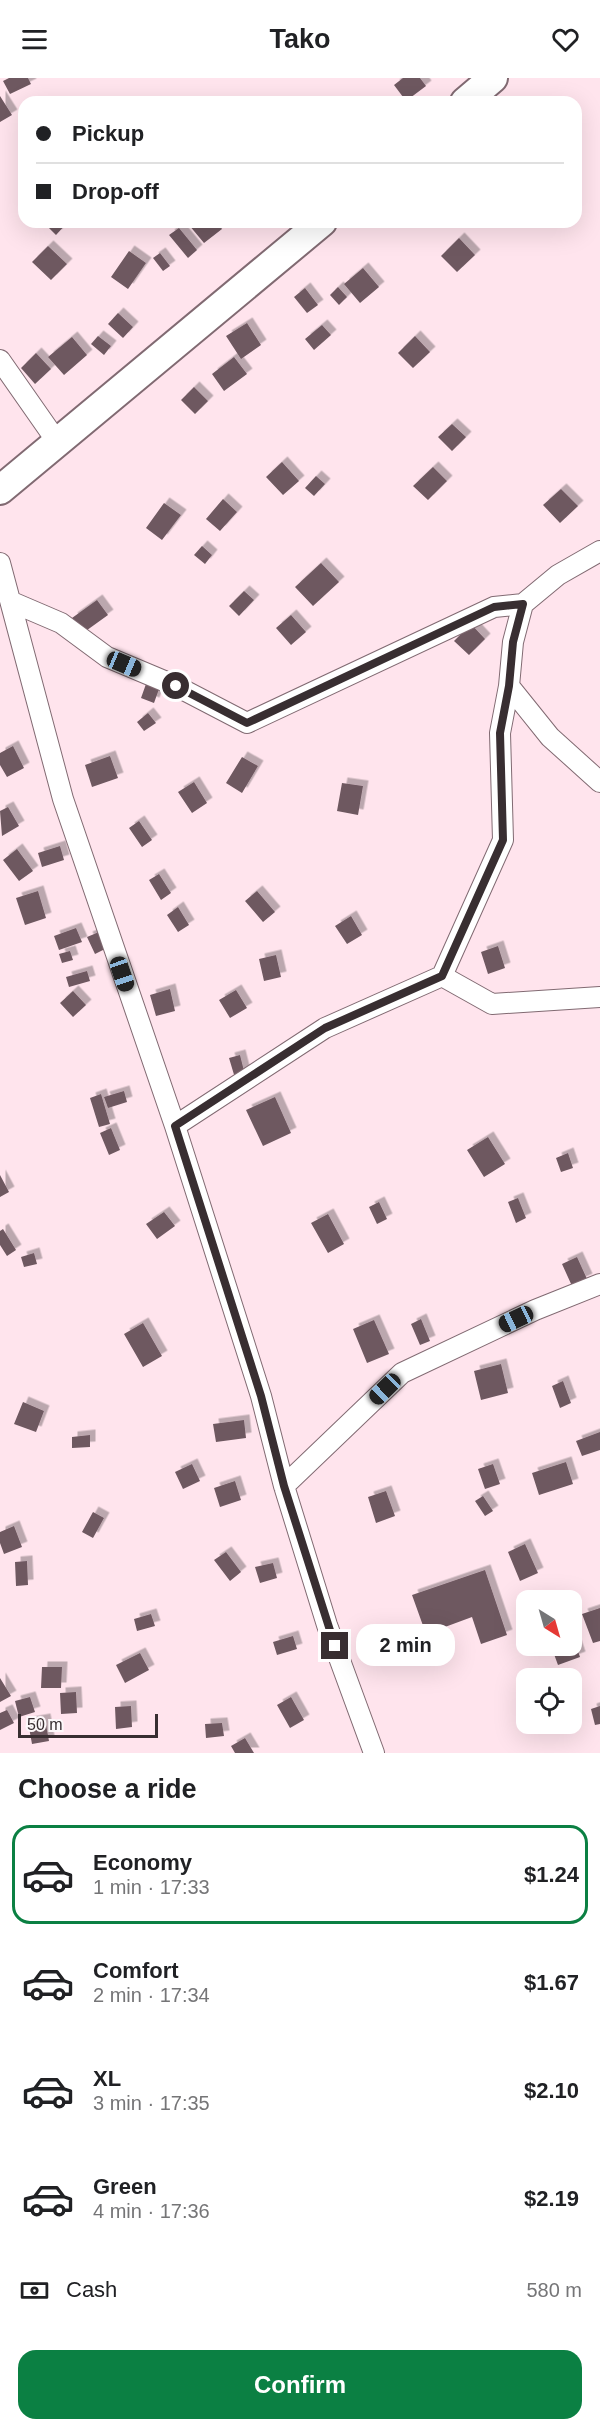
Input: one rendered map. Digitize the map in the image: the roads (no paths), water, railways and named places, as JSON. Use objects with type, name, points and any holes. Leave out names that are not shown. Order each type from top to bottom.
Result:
[{"type":"street","points":[[472,96],[493,78]]},
{"type":"street","points":[[0,490],[315,228]]},
{"type":"street","points":[[0,360],[58,443]]},
{"type":"street","points":[[12,602],[61,623],[107,657],[176,686],[247,723],[494,607],[523,604],[558,575],[600,551]]},
{"type":"street","points":[[0,563],[63,799],[175,1126],[261,1396],[284,1486],[327,1625],[374,1753]]},
{"type":"street","points":[[175,1126],[325,1028],[442,976],[503,840],[500,733],[509,686],[513,642],[523,604]]},
{"type":"street","points":[[509,686],[550,737],[600,782]]},
{"type":"street","points":[[442,976],[492,1004],[600,997]]},
{"type":"street","points":[[284,1486],[402,1373],[536,1310],[600,1284]]}]
